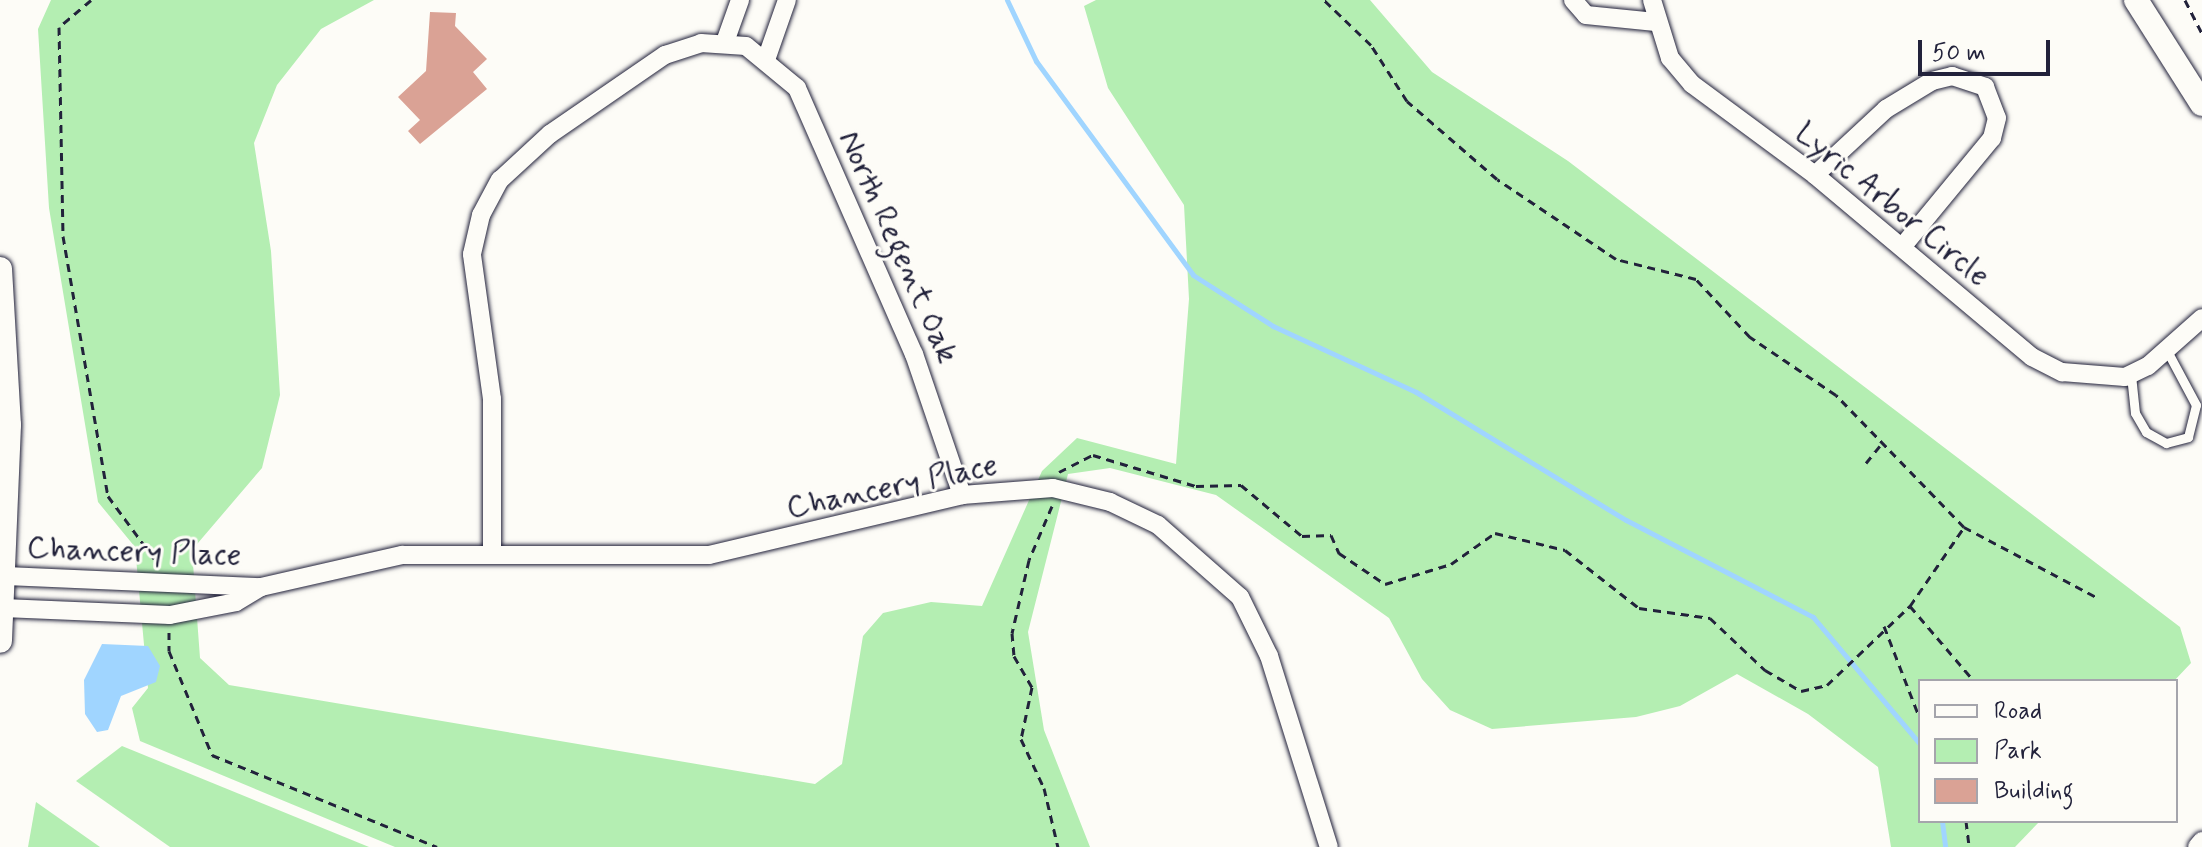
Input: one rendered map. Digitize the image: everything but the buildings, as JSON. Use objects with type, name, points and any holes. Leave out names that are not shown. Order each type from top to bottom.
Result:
[{"type":"street","points":[[492,554],[494,428],[472,254],[481,215],[500,180],[550,134],[665,55],[725,42],[740,0]]},
{"type":"street","points":[[767,57],[787,0]]},
{"type":"street","points":[[1573,0],[1586,15],[1656,22]]},
{"type":"street","name":"Lyric Arbor Circle","points":[[1652,0],[1656,22],[1692,84],[1815,175],[2032,357],[2095,379],[2131,375],[2167,351],[2202,318]]},
{"type":"street","points":[[2136,0],[2202,104]]},
{"type":"street","name":"North Regent Oak","points":[[725,42],[746,46],[767,57],[797,88],[881,274],[962,495]]},
{"type":"street","points":[[1815,175],[1886,109],[1932,81],[1952,76],[1985,87],[1997,118],[1992,138],[1902,247]]},
{"type":"street","points":[[0,269],[6,576],[0,641]]},
{"type":"street","name":"Chancery Place","points":[[6,576],[170,587],[261,587],[402,555],[709,555],[962,495],[1053,488],[1158,525],[1240,597],[1269,656],[1329,847]]},
{"type":"street","name":"Chancery Place","points":[[3,608],[170,615],[236,602],[261,587]]},
{"type":"street","points":[[2197,847],[2202,841]]},
{"type":"lane","points":[[2131,375],[2135,413],[2146,432],[2166,443],[2188,437],[2196,405],[2167,351]]},
{"type":"path","points":[[91,0],[59,27],[63,236],[81,305],[75,324],[108,496],[170,587]]},
{"type":"path","points":[[1324,0],[1371,45],[1407,101],[1497,179],[1616,259],[1696,279],[1750,337],[1836,395],[1880,446],[1964,527],[2096,597]]},
{"type":"path","points":[[2185,0],[2202,33]]},
{"type":"path","points":[[1866,463],[1880,446]]},
{"type":"path","points":[[1058,847],[1044,788],[1021,739],[1032,687],[1014,656],[1012,633],[1053,488],[1053,477],[1093,455],[1196,486],[1241,485],[1302,536],[1331,535],[1339,553],[1385,584],[1451,564],[1495,533],[1565,550],[1639,608],[1710,618],[1765,670],[1801,691],[1827,685],[1875,632],[1910,606],[1964,527]]},
{"type":"path","points":[[1910,606],[1972,679]]},
{"type":"path","points":[[170,615],[169,651],[212,755],[437,847]]},
{"type":"path","points":[[1884,626],[1918,714]]},
{"type":"path","points":[[1966,823],[1969,847]]},
{"type":"green space","points":[[51,0],[374,0],[321,29],[277,85],[254,143],[271,251],[280,395],[262,468],[192,550],[200,658],[229,685],[815,784],[842,764],[863,636],[883,613],[931,602],[982,606],[1042,471],[1077,438],[1176,464],[1189,299],[1184,205],[1108,88],[1084,6],[1096,0],[1370,0],[1432,72],[1568,161],[2180,627],[2191,663],[2176,679],[1918,679],[1918,823],[2038,823],[2015,847],[1891,847],[1878,767],[1808,714],[1737,674],[1680,706],[1636,717],[1492,729],[1450,710],[1422,679],[1389,618],[1216,495],[1110,468],[1068,474],[1028,632],[1044,730],[1090,847],[395,847],[140,741],[132,708],[148,688],[135,547],[98,502],[49,208],[38,29]]},
{"type":"green space","points":[[122,746],[369,847],[170,847],[76,781]]},
{"type":"green space","points":[[36,802],[100,847],[28,847]]},
{"type":"water","points":[[102,644],[148,646],[160,666],[156,682],[121,696],[108,730],[97,732],[85,714],[84,680]]},
{"type":"waterway","points":[[1007,0],[1036,61],[1193,275],[1273,326],[1416,392],[1626,520],[1813,617],[1918,742]]},
{"type":"waterway","points":[[1942,823],[1945,847]]}]
